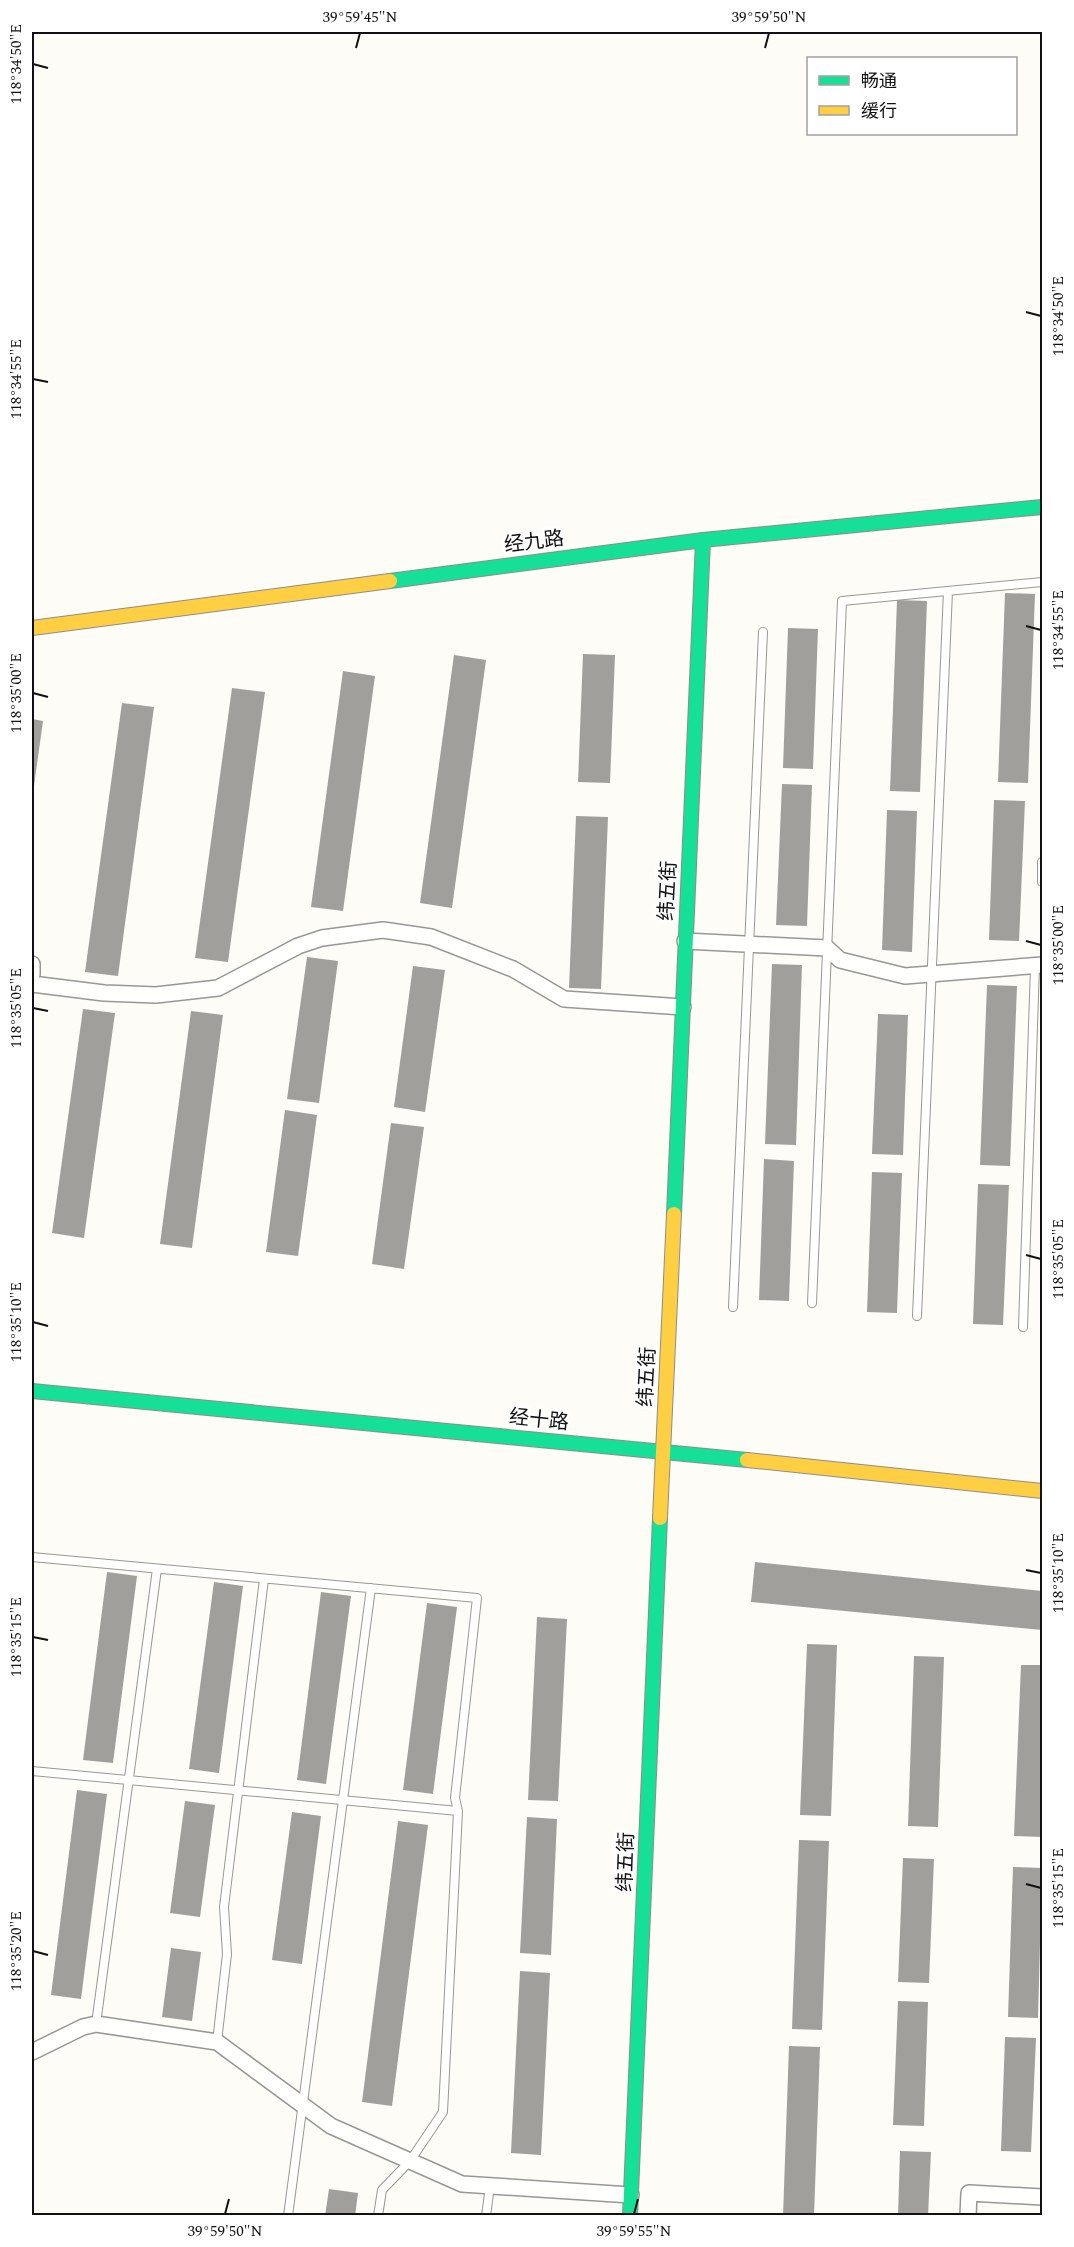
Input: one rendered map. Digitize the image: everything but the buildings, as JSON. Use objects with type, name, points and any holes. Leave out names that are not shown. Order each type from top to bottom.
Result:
[{"type":"street","name":"经九路","points":[[32,628],[703,540],[1042,507]]},
{"type":"street","name":"纬五街","points":[[630,2216],[703,540]]},
{"type":"street","points":[[32,984],[104,993],[156,995],[218,988],[298,946],[322,938],[383,930],[441,940],[513,969],[564,999],[683,1007]]},
{"type":"street","points":[[686,941],[827,948],[840,960],[905,976],[1039,965]]},
{"type":"street","points":[[32,964],[32,975]]},
{"type":"street","name":"经十路","points":[[32,1391],[663,1451],[1042,1491]]},
{"type":"street","points":[[32,2052],[83,2027],[96,2024],[217,2042],[331,2126],[462,2184],[631,2195]]},
{"type":"street","points":[[968,2216],[969,2193],[1042,2197]]},
{"type":"lane","points":[[812,1303],[842,601],[1042,582]]},
{"type":"lane","points":[[917,1316],[948,591]]},
{"type":"lane","points":[[733,1307],[763,632]]},
{"type":"lane","points":[[1042,862],[1042,882]]},
{"type":"lane","points":[[1023,1327],[1039,965]]},
{"type":"lane","points":[[32,1557],[477,1598],[455,1798],[458,1811],[443,2112],[410,2161],[382,2190],[378,2216]]},
{"type":"lane","points":[[96,2024],[157,1569]]},
{"type":"lane","points":[[217,2042],[227,1954],[224,1908],[264,1578]]},
{"type":"lane","points":[[288,2216],[371,1588]]},
{"type":"lane","points":[[32,1771],[458,1811]]},
{"type":"lane","points":[[486,2216],[490,2186]]},
{"type":"traffic: fast","points":[[390,581],[703,540],[1042,507]]},
{"type":"traffic: fast","points":[[674,1214],[703,540]]},
{"type":"traffic: fast","points":[[32,1391],[747,1460]]},
{"type":"traffic: fast","points":[[630,2216],[660,1518]]},
{"type":"traffic: slow","points":[[32,628],[390,581]]},
{"type":"traffic: slow","points":[[660,1518],[674,1214]]},
{"type":"traffic: slow","points":[[747,1460],[1042,1491]]}]
